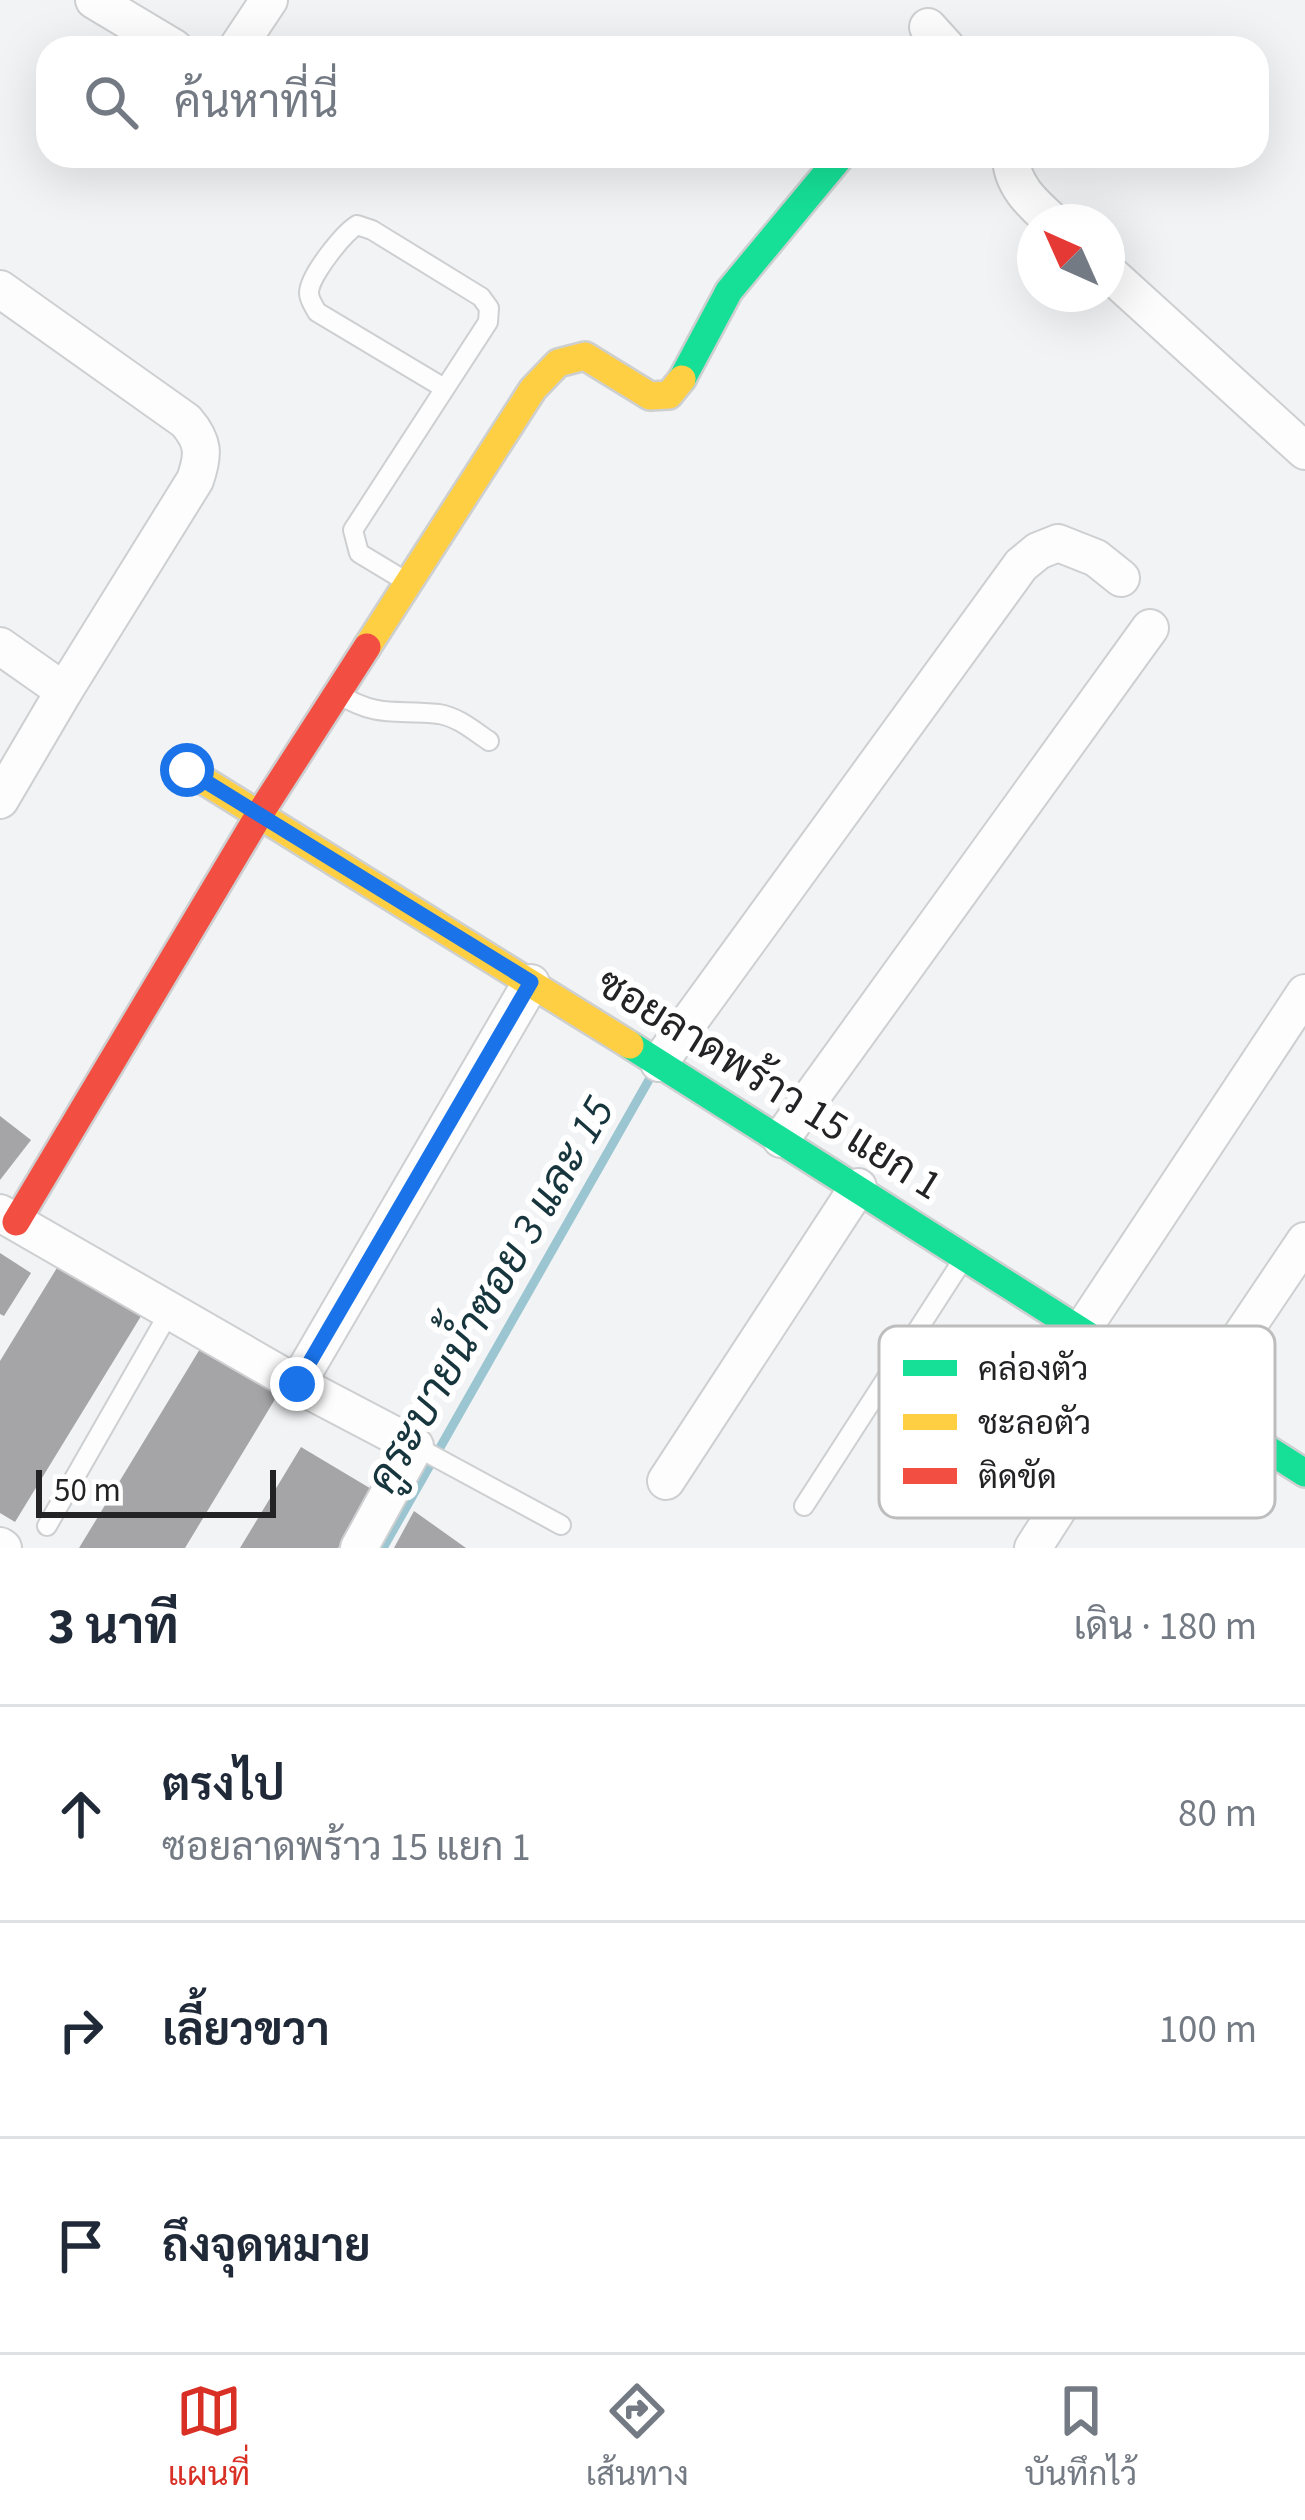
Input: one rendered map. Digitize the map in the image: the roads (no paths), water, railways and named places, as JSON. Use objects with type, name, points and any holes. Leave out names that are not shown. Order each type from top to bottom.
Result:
[{"type":"street","points":[[94,0],[154,36]]},
{"type":"street","points":[[245,36],[268,0]]},
{"type":"street","points":[[359,1548],[426,1453],[8,1218],[533,389],[558,362],[585,356],[650,396],[669,395],[729,291],[831,168]]},
{"type":"street","points":[[1012,168],[1033,204]]},
{"type":"street","points":[[1125,287],[1305,451]]},
{"type":"street","points":[[0,289],[185,421],[201,439],[203,458],[195,480],[0,800]]},
{"type":"street","points":[[659,1063],[1021,565],[1058,543],[1096,558],[1120,578]]},
{"type":"street","points":[[781,1138],[1150,628]]},
{"type":"street","points":[[0,646],[64,691]]},
{"type":"street","name":"ซอยลาดพร้าว 15 แยก 1","points":[[187,770],[1076,1326]]},
{"type":"street","points":[[297,1384],[531,982]]},
{"type":"street","points":[[1085,1326],[1305,993]]},
{"type":"street","points":[[666,1481],[858,1187]]},
{"type":"street","points":[[1247,1326],[1305,1241]]},
{"type":"street","name":"ซอยลาดพร้าว 15 แยก 1","points":[[1275,1453],[1305,1473]]},
{"type":"street","points":[[1033,1548],[1052,1518]]},
{"type":"lane","points":[[407,582],[359,553],[353,530],[488,322],[489,308],[481,297],[357,225],[345,233],[310,286],[309,298],[317,312],[444,388]]},
{"type":"lane","points":[[337,693],[388,715],[441,714],[490,741]]},
{"type":"lane","points":[[920,1326],[965,1256]]},
{"type":"lane","points":[[46,1526],[170,1311]]},
{"type":"lane","points":[[805,1506],[879,1390]]},
{"type":"lane","points":[[426,1453],[561,1525]]},
{"type":"waterway","name":"คูระบายน้ำซอย 3 และ 15","points":[[383,1548],[650,1078]]}]
